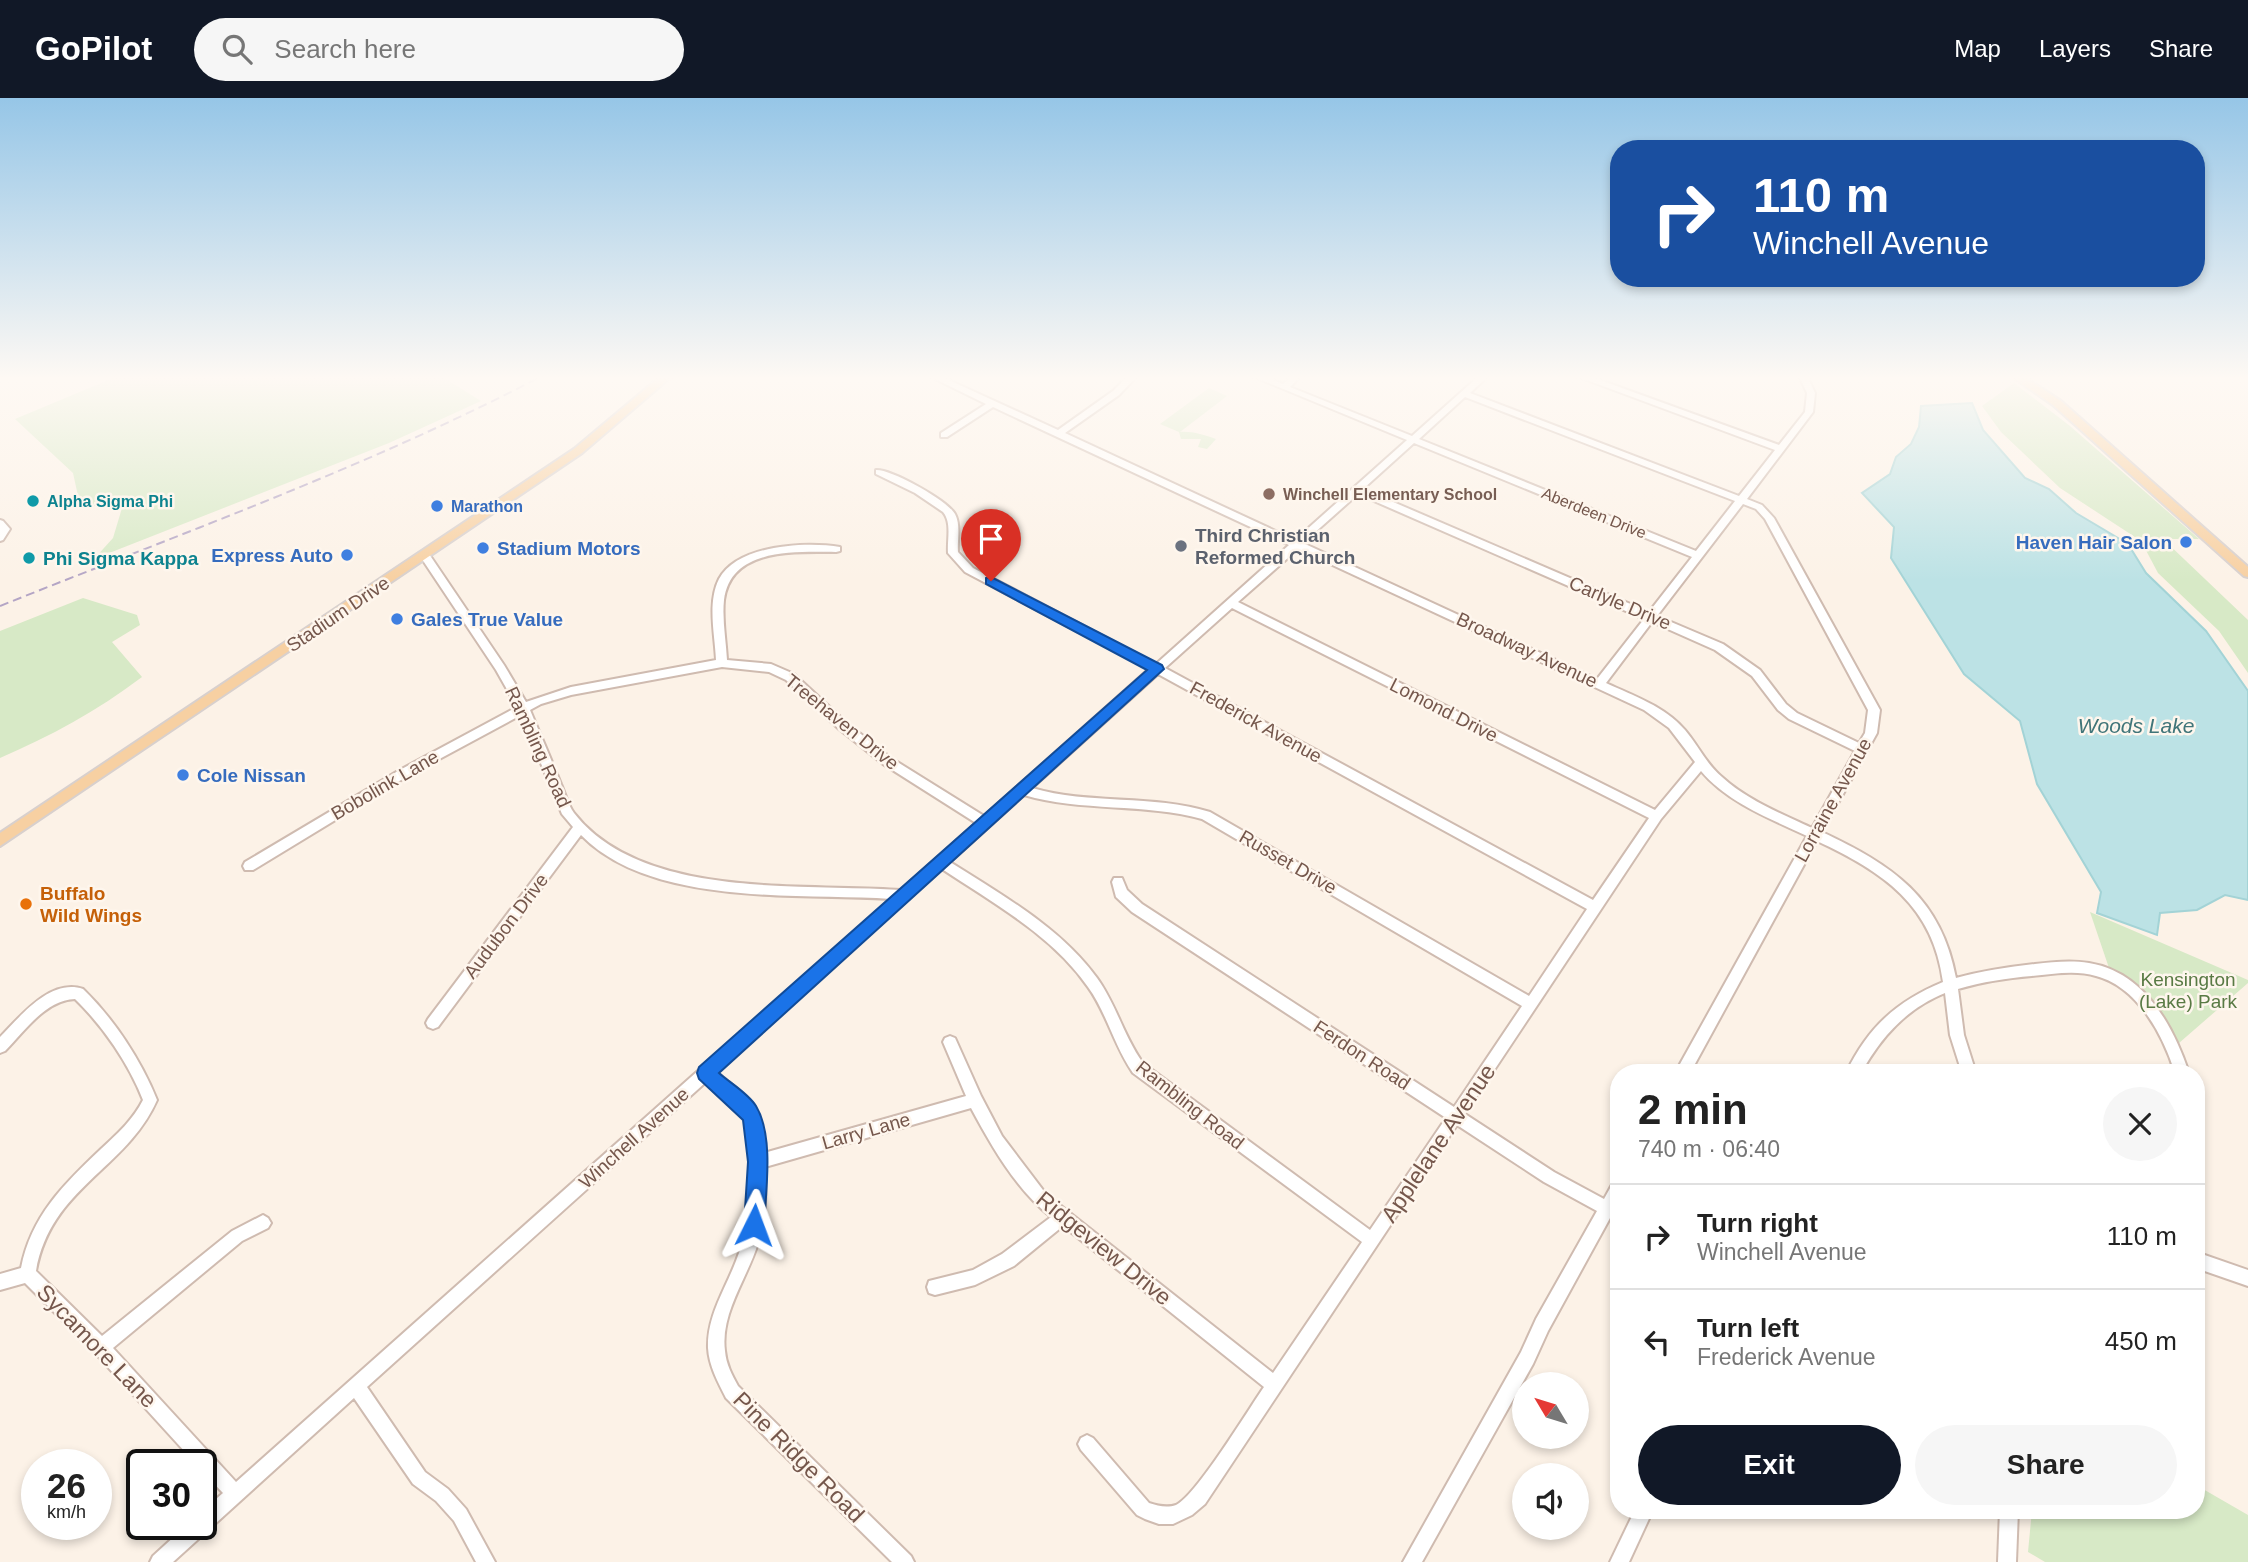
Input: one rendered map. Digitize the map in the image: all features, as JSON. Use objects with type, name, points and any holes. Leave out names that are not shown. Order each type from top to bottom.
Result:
[{"type":"main road","name":"Stadium Drive","points":[[0,840],[425,556],[587,444]]},
{"type":"main road","points":[[2103,444],[2248,573]]},
{"type":"street","name":"Broadway Avenue","points":[[1080,444],[1599,684],[1667,719],[1700,764],[1740,797],[1871,862],[1895,878],[1929,919],[1941,940],[1949,964],[1957,1036],[1966,1064]]},
{"type":"street","name":"Winchell Avenue","points":[[159,1562],[1407,444]]},
{"type":"street","name":"Aberdeen Drive","points":[[1423,444],[1698,555]]},
{"type":"street","name":"Lorraine Avenue","points":[[1595,444],[1759,507],[1769,518],[1871,703],[1873,725],[1861,749],[1687,1064]]},
{"type":"street","points":[[1769,444],[1782,449]]},
{"type":"street","points":[[1599,684],[1785,444]]},
{"type":"street","name":"Frederick Avenue","points":[[879,472],[937,503],[950,514],[953,524],[953,554],[961,564],[1596,908]]},
{"type":"street","name":"Carlyle Drive","points":[[1357,490],[1651,616],[1736,657],[1756,673],[1782,707],[1793,716],[1861,749]]},
{"type":"street","points":[[0,523],[5,529],[0,538]]},
{"type":"street","points":[[722,663],[719,596],[724,581],[734,566],[751,557],[765,554],[836,549]]},
{"type":"street","name":"Rambling Road","points":[[425,556],[523,707],[561,802],[579,829],[610,853],[628,862],[676,876],[724,886],[802,893],[874,892],[905,895]]},
{"type":"street","name":"Lomond Drive","points":[[1231,603],[1657,816]]},
{"type":"street","name":"Treehaven Drive","points":[[523,707],[570,691],[722,663],[771,668],[790,677],[843,726],[887,761],[985,823]]},
{"type":"street","name":"Bobolink Lane","points":[[249,866],[402,774],[523,707]]},
{"type":"street","name":"Applelane Avenue","points":[[1087,1444],[1143,1509],[1154,1515],[1172,1517],[1190,1508],[1373,1241],[1657,816],[1700,764]]},
{"type":"street","name":"Russet Drive","points":[[1023,790],[1043,796],[1164,806],[1206,816],[1531,1004]]},
{"type":"street","name":"Audubon Drive","points":[[433,1023],[579,829]]},
{"type":"street","name":"Rambling Road","points":[[942,863],[1003,902],[1065,951],[1105,1001],[1126,1054],[1156,1083],[1373,1241]]},
{"type":"street","name":"Ferdon Road","points":[[1118,882],[1121,893],[1137,908],[1549,1177],[1610,1209]]},
{"type":"street","points":[[1859,1064],[1873,1041],[1904,1008],[1919,998],[1950,984],[1978,976],[2073,967],[2105,973],[2123,982],[2149,1006],[2171,1041],[2179,1064]]},
{"type":"street","name":"Sycamore Lane","points":[[0,1047],[45,1005],[69,993],[82,996],[135,1066],[149,1100],[136,1125],[61,1200],[45,1220],[30,1251],[28,1274],[101,1347],[236,1495]]},
{"type":"street","name":"Ridgeview Drive","points":[[950,1042],[975,1100],[997,1141],[1026,1182],[1063,1217],[1275,1385]]},
{"type":"street","name":"Pine Ridge Road","points":[[706,1073],[748,1110],[758,1162],[751,1240],[717,1327],[716,1359],[722,1375],[732,1392],[905,1562]]},
{"type":"street","name":"Larry Lane","points":[[758,1162],[975,1100]]},
{"type":"street","points":[[1412,1562],[1527,1358],[1542,1325],[1610,1216]]},
{"type":"street","points":[[935,1287],[975,1277],[1008,1260],[1063,1217]]},
{"type":"street","points":[[101,1347],[237,1236],[262,1223]]},
{"type":"street","points":[[2205,1264],[2248,1278]]},
{"type":"street","points":[[0,1282],[28,1274]]},
{"type":"street","points":[[356,1386],[419,1478],[442,1495],[460,1516],[486,1562]]},
{"type":"street","points":[[1619,1562],[1640,1519]]},
{"type":"street","points":[[2007,1562],[2009,1519]]},
{"type":"green space","points":[[42,444],[386,444],[94,559],[113,538],[122,508],[80,505],[73,473]]},
{"type":"green space","points":[[1199,444],[1211,444],[1207,449],[1198,447]]},
{"type":"green space","points":[[2014,444],[2091,444],[2199,539],[2163,539],[2248,620],[2248,673],[2219,631],[2158,573],[2141,541],[2060,488]]},
{"type":"green space","points":[[83,598],[137,615],[140,625],[112,642],[142,677],[73,722],[0,758],[0,631]]},
{"type":"green space","name":"Kensington (Lake) Park","points":[[2090,912],[2248,980],[2248,983],[2179,1043],[2160,1009],[2131,982],[2109,968]]},
{"type":"green space","points":[[2205,1490],[2248,1515],[2248,1562],[2045,1562],[2028,1552],[2031,1519],[2205,1519]]},
{"type":"water","name":"Woods Lake","points":[[1911,444],[1996,444],[2025,478],[2049,489],[2076,513],[2128,544],[2146,573],[2206,631],[2248,691],[2248,900],[2225,895],[2197,910],[2160,913],[2157,935],[2097,913],[2101,892],[2037,784],[2020,721],[1964,674],[1891,558],[1894,527],[1862,493],[1890,474],[1896,457]]},
{"type":"railway","points":[[0,606],[400,444]]},
{"type":"place","name":"Winchell Elementary School","points":[[1269,494]]},
{"type":"place","name":"Alpha Sigma Phi","points":[[33,501]]},
{"type":"place","name":"Marathon","points":[[437,506]]},
{"type":"place","name":"Haven Hair Salon","points":[[2186,542]]},
{"type":"place","name":"Third Christian Reformed Church","points":[[1181,546]]},
{"type":"place","name":"Stadium Motors","points":[[483,548]]},
{"type":"place","name":"Express Auto","points":[[347,555]]},
{"type":"place","name":"Phi Sigma Kappa","points":[[29,558]]},
{"type":"place","name":"Gales True Value","points":[[397,619]]},
{"type":"place","name":"Cole Nissan","points":[[183,775]]},
{"type":"place","name":"Buffalo Wild Wings","points":[[26,904]]},
{"type":"route","points":[[754,1225],[758,1162],[752,1120],[748,1110],[706,1073],[1157,669],[991,581]]}]
